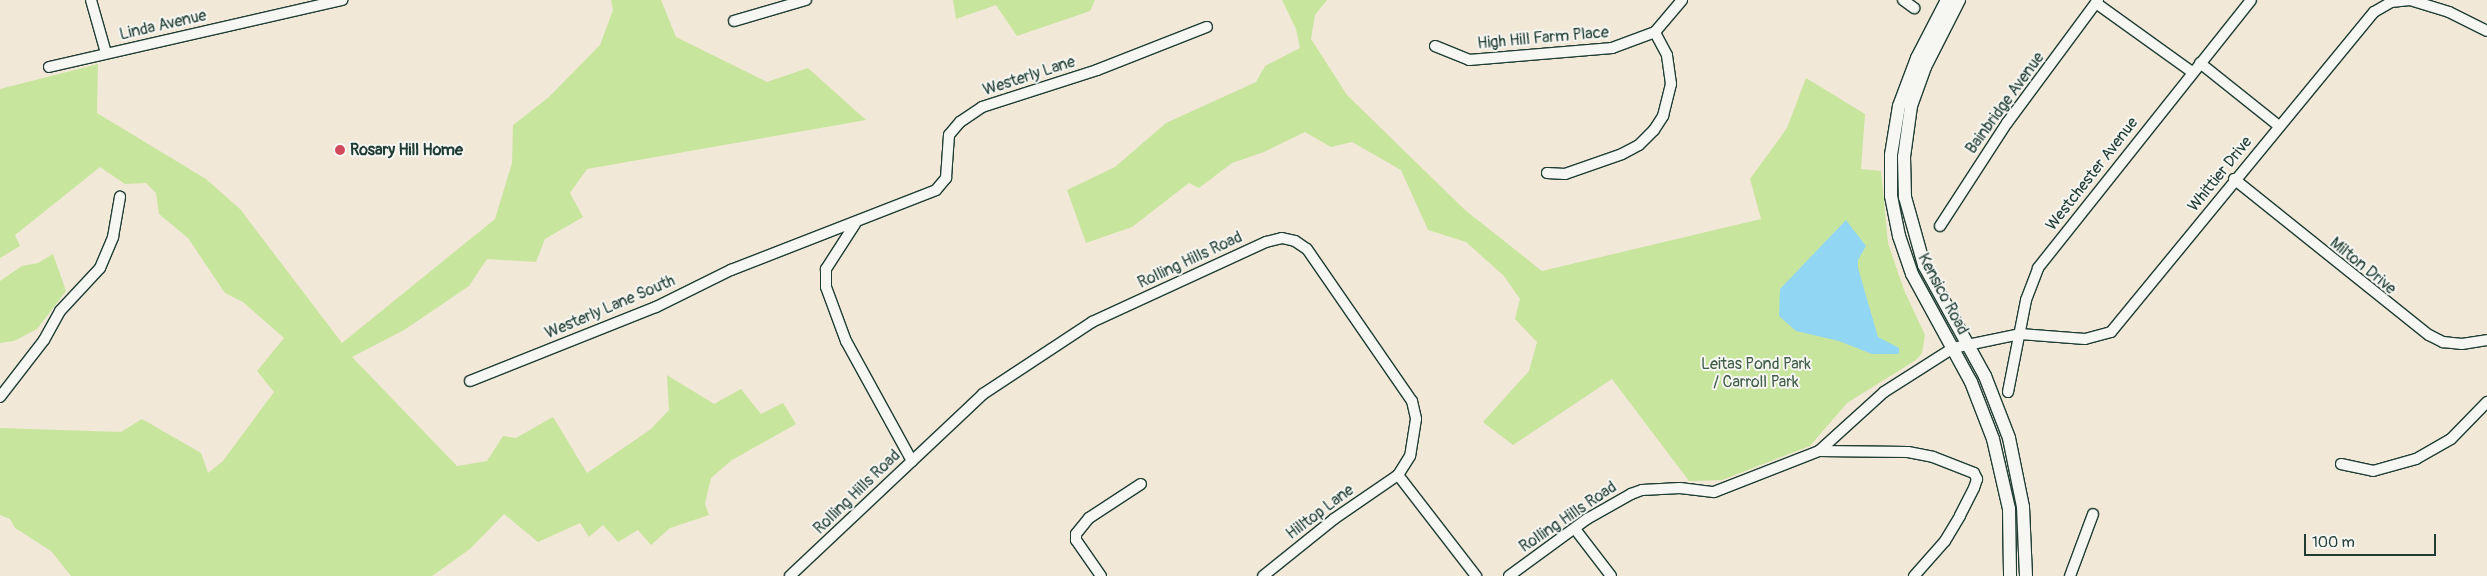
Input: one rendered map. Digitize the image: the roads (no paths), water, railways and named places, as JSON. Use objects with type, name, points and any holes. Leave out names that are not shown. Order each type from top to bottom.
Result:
[{"type":"street","points":[[91,0],[106,53]]},
{"type":"street","name":"Linda Avenue","points":[[49,67],[342,0]]},
{"type":"street","points":[[734,21],[806,0]]},
{"type":"street","points":[[1547,173],[1565,174],[1622,154],[1639,145],[1654,130],[1663,116],[1671,84],[1667,55],[1655,32],[1682,0]]},
{"type":"street","points":[[1903,0],[1914,8]]},
{"type":"street","name":"Kensico Road","points":[[1947,0],[1917,58],[1902,95],[1893,135],[1890,170],[1894,216],[1904,256],[1921,293],[1960,346],[1996,402],[2014,458],[2024,512],[2026,576]]},
{"type":"street","name":"Kensico Road","points":[[1959,0],[1928,59],[1914,96],[1905,136],[1904,177],[1909,217],[1920,256],[1960,346],[1999,458],[2010,514],[2010,576]]},
{"type":"street","name":"Westchester Avenue","points":[[2008,392],[2026,300],[2038,268],[2251,0]]},
{"type":"street","points":[[2097,2],[2192,72]]},
{"type":"street","name":"Bainbridge Avenue","points":[[1940,226],[2003,129],[2097,2]]},
{"type":"street","name":"Whittier Drive","points":[[1960,346],[2020,334],[2085,339],[2111,332],[2234,179],[2374,12],[2391,2],[2421,2],[2486,28]]},
{"type":"street","name":"Westerly Lane","points":[[789,248],[856,224],[940,186],[946,178],[949,135],[960,122],[982,107],[1097,70],[1207,27]]},
{"type":"street","name":"High Hill Farm Place","points":[[1434,46],[1469,60],[1494,59],[1612,48],[1655,32]]},
{"type":"street","points":[[2200,63],[2279,126]]},
{"type":"street","name":"Milton Drive","points":[[2234,179],[2429,335],[2443,342],[2462,344],[2487,340]]},
{"type":"street","points":[[0,398],[44,340],[60,311],[100,268],[113,237],[120,197]]},
{"type":"street","points":[[856,224],[826,269],[826,286],[846,341],[912,461]]},
{"type":"street","name":"Rolling Hills Road","points":[[790,576],[983,394],[1061,341],[1181,280],[1266,242],[1282,238],[1295,241],[1307,249],[1412,401],[1415,433],[1406,465],[1398,475]]},
{"type":"street","name":"Westerly Lane South","points":[[470,381],[656,307],[703,281],[789,248]]},
{"type":"street","name":"Rolling Hills Road","points":[[1509,576],[1608,506],[1642,490],[1680,488],[1714,492],[1819,451],[1884,392],[1960,346]]},
{"type":"street","points":[[2341,464],[2373,471],[2416,459],[2451,439],[2487,402]]},
{"type":"street","name":"Rolling Hills Road","points":[[1819,451],[1908,452],[1933,457],[1974,473],[1977,479],[1945,541],[1914,576]]},
{"type":"street","points":[[1398,475],[1476,576]]},
{"type":"street","name":"Hilltop Lane","points":[[1263,576],[1334,519],[1398,475]]},
{"type":"street","points":[[1101,576],[1076,540],[1076,534],[1089,518],[1142,484]]},
{"type":"street","points":[[2070,576],[2094,514]]},
{"type":"street","points":[[1575,528],[1611,576]]},
{"type":"water","points":[[1846,220],[1866,246],[1858,260],[1858,268],[1878,337],[1899,348],[1899,354],[1872,354],[1839,341],[1796,331],[1779,316],[1780,289]]},
{"type":"place","name":"Rosary Hill Home","points":[[340,150]]},
{"type":"park label","name":"Leitas Pond Park / Carroll Park","points":[[1756,373]]}]
